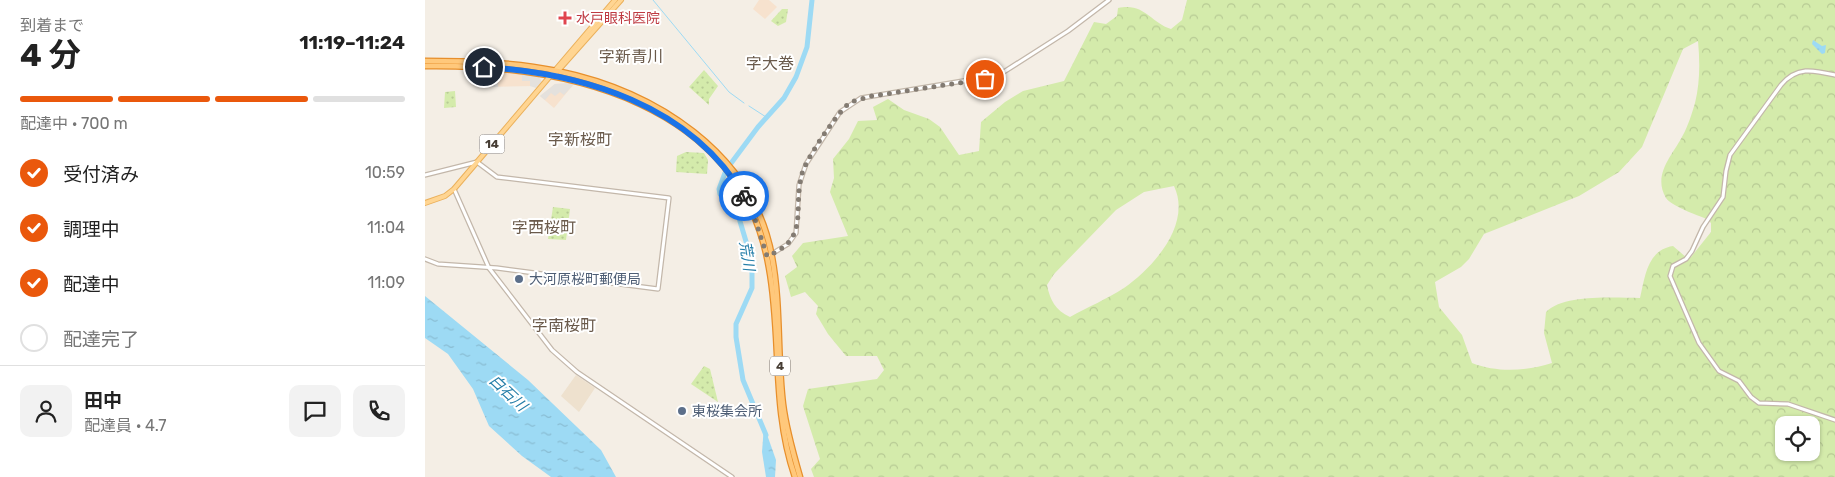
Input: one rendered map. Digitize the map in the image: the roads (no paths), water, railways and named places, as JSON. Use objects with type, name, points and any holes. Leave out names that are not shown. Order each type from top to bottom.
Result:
[{"type":"highway","name":"4","points":[[425,61],[507,64],[607,85],[657,107],[689,127],[738,178],[753,203],[764,229],[778,301],[783,405],[800,477]]},
{"type":"highway","name":"4","points":[[425,66],[499,68],[555,73]]},
{"type":"highway","name":"4","points":[[717,155],[737,183],[753,212],[769,255],[778,396],[782,428],[795,477]]},
{"type":"main road","name":"14","points":[[555,73],[615,0]]},
{"type":"main road","name":"14","points":[[425,203],[445,196],[454,189],[621,0]]},
{"type":"street","points":[[769,255],[788,244],[796,233],[802,173],[846,106],[854,101],[872,96],[999,75],[1068,31],[1109,0]]},
{"type":"street","points":[[1835,75],[1802,70],[1790,75],[1781,85],[1730,155],[1725,171],[1723,197],[1703,227],[1692,250],[1686,258],[1673,266],[1670,276],[1699,343],[1719,371],[1739,380],[1751,398],[1759,403],[1788,404],[1835,420]]},
{"type":"street","points":[[425,259],[438,264],[489,268],[658,289],[669,198],[497,177],[477,162]]},
{"type":"street","name":"14","points":[[425,174],[477,162]]},
{"type":"street","points":[[454,189],[489,268],[552,350],[565,363],[732,477]]},
{"type":"water","points":[[1813,40],[1822,46],[1826,45],[1825,53],[1822,54],[1812,44]]},
{"type":"water","name":"白石川","points":[[425,296],[528,380],[601,450],[616,477],[551,477],[522,456],[489,426],[473,389],[448,354],[425,338]]},
{"type":"water","points":[[764,426],[776,460],[775,477],[766,477],[762,452]]},
{"type":"waterway","points":[[653,0],[729,92],[744,103]]},
{"type":"waterway","name":"荒川","points":[[766,435],[743,380],[736,337],[736,324],[752,288],[748,248],[739,218],[720,194],[719,189],[726,170],[758,127],[784,98],[796,77],[807,47],[812,0]]},
{"type":"waterway","points":[[749,106],[766,117]]},
{"type":"place","name":"水戸眼科医院","points":[[565,18]]},
{"type":"place","name":"大河原桜町郵便局","points":[[519,279]]},
{"type":"place","name":"東桜集会所","points":[[682,411]]},
{"type":"district","name":"字新青川","points":[[631,56]]},
{"type":"district","name":"字大巻","points":[[770,63]]},
{"type":"district","name":"字新桜町","points":[[580,139]]},
{"type":"district","name":"字西桜町","points":[[544,227]]},
{"type":"district","name":"字南桜町","points":[[564,325]]}]
